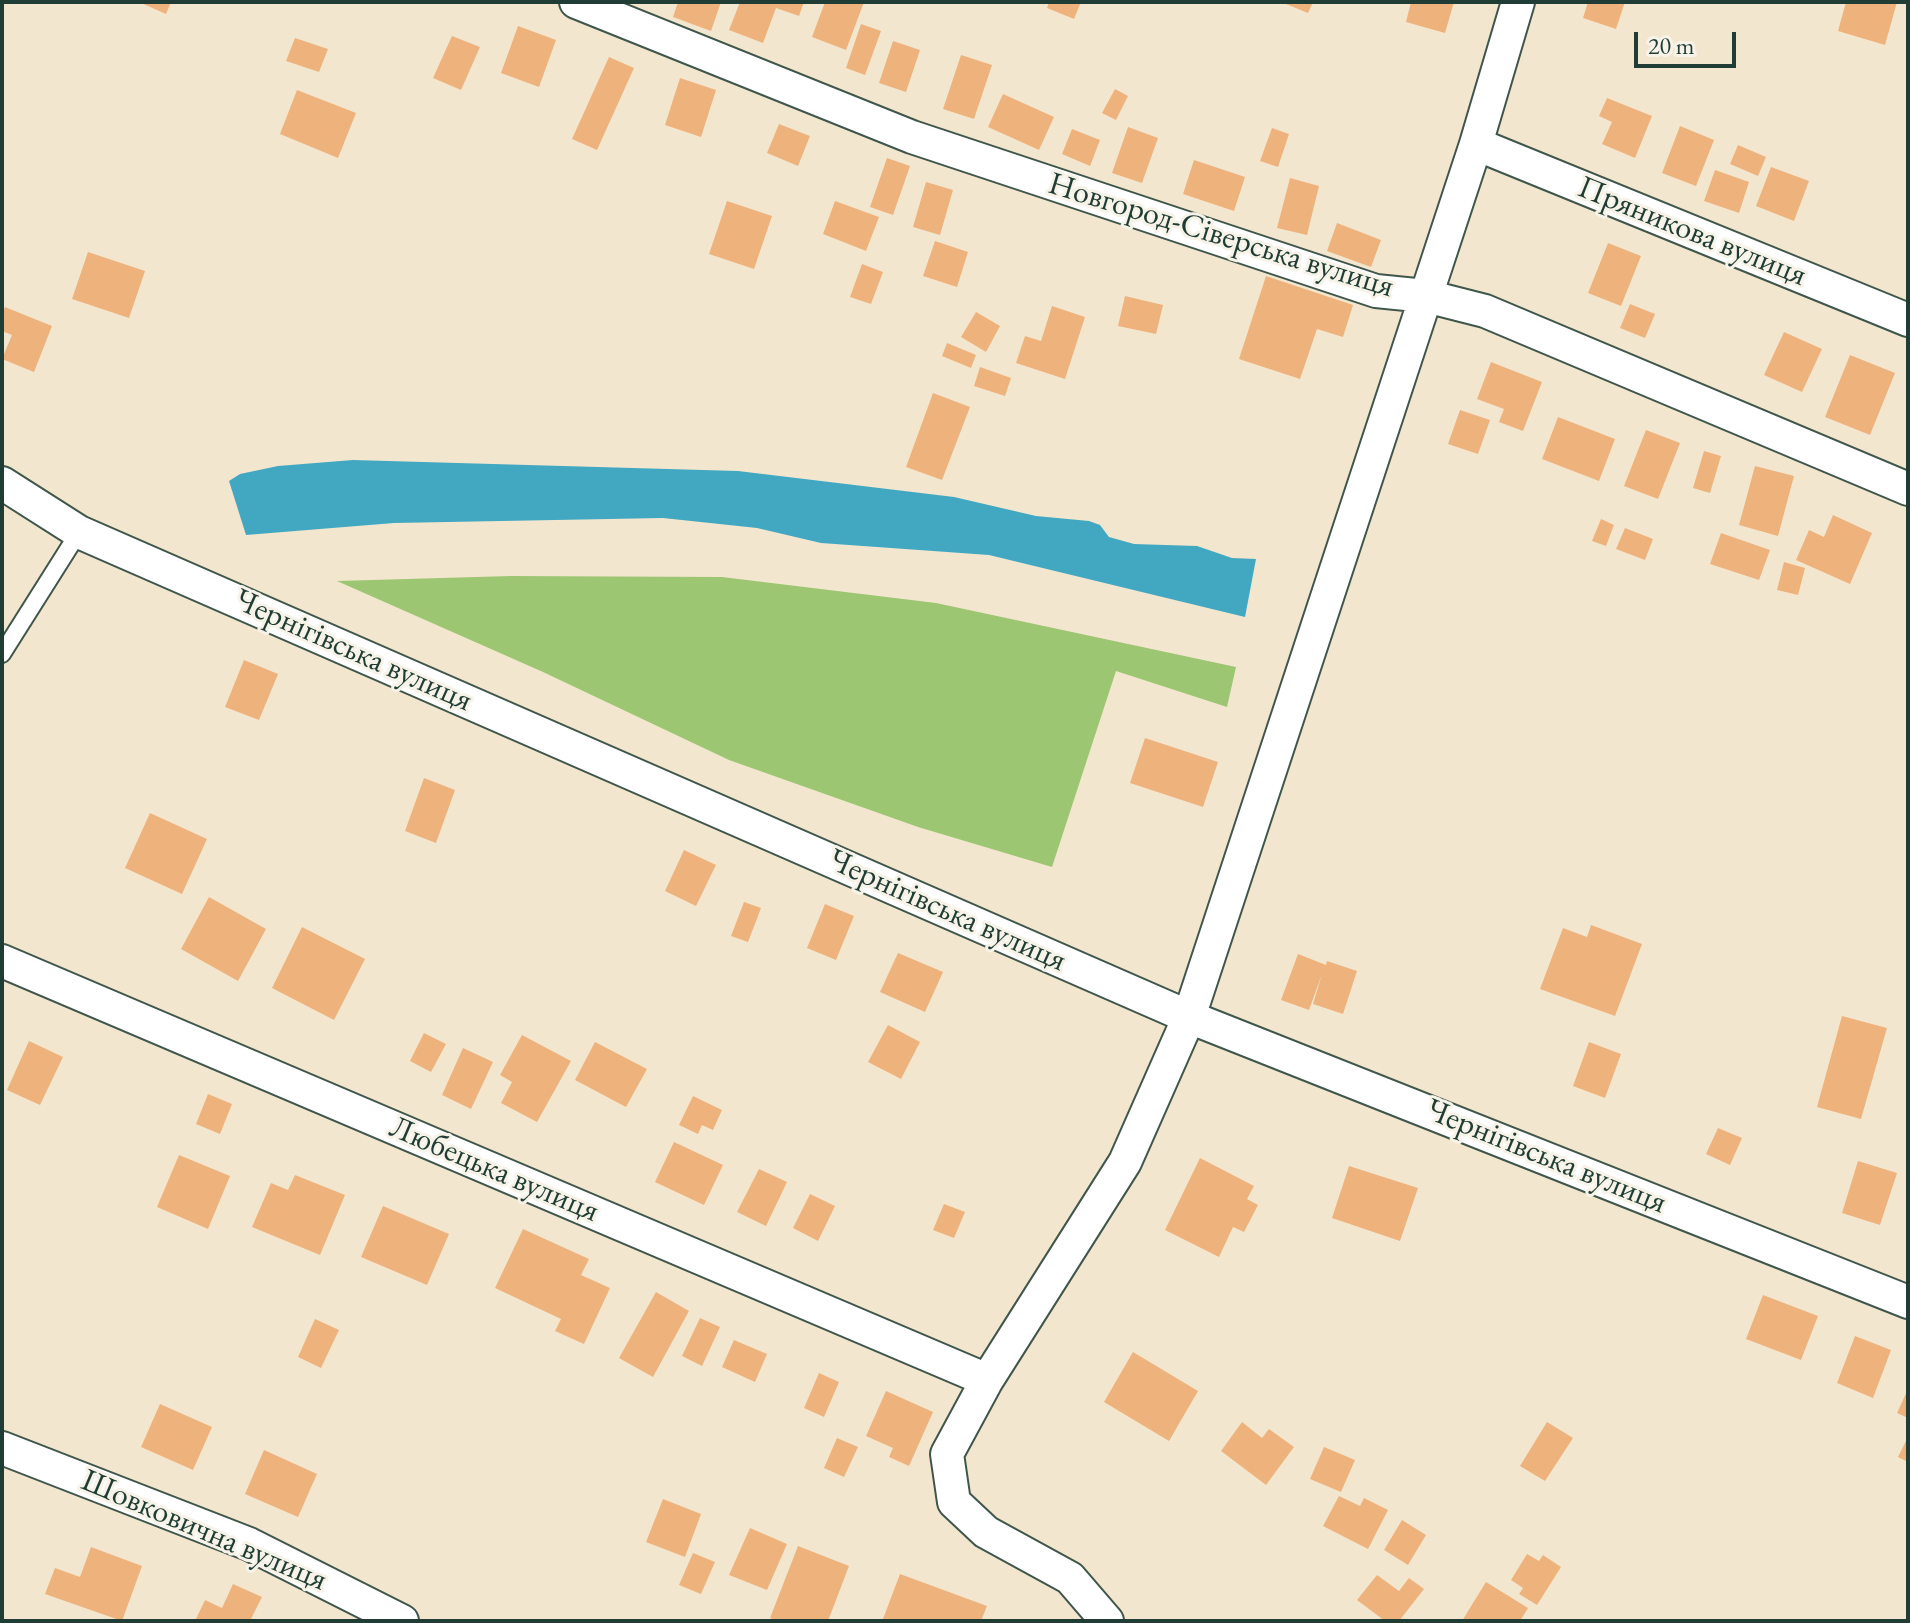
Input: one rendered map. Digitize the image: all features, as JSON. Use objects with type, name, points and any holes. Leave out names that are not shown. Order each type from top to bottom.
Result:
[{"type":"street","name":"Новгород-Сіверська вулиця","points":[[576,2],[912,137],[1376,291],[1426,296],[1485,311],[1908,489]]},
{"type":"street","points":[[1107,1621],[1070,1578],[986,1532],[954,1502],[947,1454],[987,1380],[1125,1162],[1189,1017],[1476,144],[1518,2]]},
{"type":"street","name":"Пряникова вулиця","points":[[1476,144],[1908,320]]},
{"type":"street","name":"Чернігівська вулиця","points":[[2,483],[79,532],[1189,1017],[1908,1302]]},
{"type":"street","name":"Любецька вулиця","points":[[2,961],[987,1380]]},
{"type":"street","name":"Шовковична вулиця","points":[[2,1448],[249,1544],[402,1621]]},
{"type":"lane","points":[[2,654],[79,532]]},
{"type":"green space","points":[[511,576],[722,577],[936,603],[1236,667],[1227,707],[1116,671],[1052,867],[918,827],[729,760],[543,672],[337,581]]},
{"type":"water","points":[[353,460],[738,471],[954,497],[1036,516],[1089,521],[1100,525],[1109,537],[1134,544],[1197,546],[1232,558],[1256,559],[1245,617],[989,555],[821,543],[757,528],[663,518],[394,523],[246,535],[229,481],[240,474],[278,466]]},
{"type":"building","points":[[139,2],[171,2],[166,14]]},
{"type":"building","points":[[678,2],[721,2],[711,31],[673,17]]},
{"type":"building","points":[[740,2],[804,2],[799,16],[776,8],[763,43],[729,30]]},
{"type":"building","points":[[825,2],[864,2],[846,50],[812,37]]},
{"type":"building","points":[[1049,2],[1081,2],[1074,19],[1047,8]]},
{"type":"building","points":[[1281,2],[1313,2],[1308,13]]},
{"type":"building","points":[[1411,2],[1454,2],[1445,33],[1406,22]]},
{"type":"building","points":[[1588,2],[1625,2],[1616,29],[1583,18]]},
{"type":"building","points":[[1846,2],[1897,2],[1885,45],[1838,31]]},
{"type":"building","points":[[861,24],[881,31],[865,75],[846,68]]},
{"type":"building","points":[[518,26],[556,40],[539,87],[501,73]]},
{"type":"building","points":[[452,36],[480,47],[461,90],[433,78]]},
{"type":"building","points":[[295,38],[328,49],[319,72],[286,61]]},
{"type":"building","points":[[893,41],[920,50],[906,92],[879,83]]},
{"type":"building","points":[[961,55],[992,65],[974,119],[943,109]]},
{"type":"building","points":[[609,57],[634,68],[597,150],[572,139]]},
{"type":"building","points":[[680,78],[716,90],[701,137],[665,125]]},
{"type":"building","points":[[1115,89],[1128,96],[1116,120],[1102,113]]},
{"type":"building","points":[[297,90],[356,113],[338,158],[280,134]]},
{"type":"building","points":[[1003,94],[1054,117],[1039,150],[988,127]]},
{"type":"building","points":[[1607,98],[1652,116],[1635,158],[1602,144],[1612,122],[1599,116]]},
{"type":"building","points":[[779,124],[810,136],[798,166],[767,153]]},
{"type":"building","points":[[1680,126],[1714,140],[1696,186],[1662,173]]},
{"type":"building","points":[[1128,127],[1158,138],[1142,183],[1112,173]]},
{"type":"building","points":[[1272,128],[1289,134],[1278,167],[1260,161]]},
{"type":"building","points":[[1072,129],[1100,140],[1090,166],[1062,154]]},
{"type":"building","points":[[1738,145],[1766,157],[1758,176],[1730,164]]},
{"type":"building","points":[[887,158],[910,166],[893,215],[870,207]]},
{"type":"building","points":[[1194,160],[1245,177],[1234,211],[1183,194]]},
{"type":"building","points":[[1771,167],[1809,181],[1794,221],[1756,206]]},
{"type":"building","points":[[1715,170],[1749,182],[1739,213],[1704,201]]},
{"type":"building","points":[[1290,178],[1319,186],[1307,235],[1277,228]]},
{"type":"building","points":[[926,182],[953,190],[940,235],[913,227]]},
{"type":"building","points":[[727,201],[772,216],[754,269],[709,254]]},
{"type":"building","points":[[835,201],[879,217],[866,251],[823,234]]},
{"type":"building","points":[[1337,223],[1381,240],[1371,267],[1327,251]]},
{"type":"building","points":[[935,241],[968,252],[957,287],[923,276]]},
{"type":"building","points":[[1608,243],[1641,256],[1621,306],[1588,293]]},
{"type":"building","points":[[88,252],[145,271],[129,318],[72,299]]},
{"type":"building","points":[[862,264],[883,272],[871,304],[850,297]]},
{"type":"building","points":[[1266,276],[1353,305],[1343,337],[1317,329],[1300,379],[1239,359]]},
{"type":"building","points":[[1125,296],[1163,305],[1156,334],[1118,326]]},
{"type":"building","points":[[1630,304],[1655,314],[1645,338],[1620,328]]},
{"type":"building","points":[[1052,306],[1085,317],[1065,379],[1016,363],[1025,336],[1041,341]]},
{"type":"building","points":[[5,307],[52,326],[34,372],[2,359],[12,335],[2,331]]},
{"type":"building","points":[[976,312],[1000,326],[986,352],[961,337]]},
{"type":"building","points":[[1784,332],[1822,349],[1802,392],[1764,375]]},
{"type":"building","points":[[947,343],[976,355],[971,368],[942,356]]},
{"type":"building","points":[[1850,355],[1895,373],[1870,435],[1825,417]]},
{"type":"building","points":[[1491,362],[1542,382],[1523,431],[1499,422],[1504,409],[1477,399]]},
{"type":"building","points":[[980,367],[1011,378],[1005,396],[974,386]]},
{"type":"building","points":[[933,393],[970,407],[942,480],[906,467]]},
{"type":"building","points":[[1460,410],[1490,420],[1478,454],[1448,444]]},
{"type":"building","points":[[1558,417],[1615,439],[1599,481],[1542,459]]},
{"type":"building","points":[[1646,430],[1680,443],[1658,499],[1624,486]]},
{"type":"building","points":[[1704,451],[1721,456],[1710,493],[1693,488]]},
{"type":"building","points":[[1755,466],[1794,476],[1778,536],[1739,525]]},
{"type":"building","points":[[1833,515],[1872,533],[1850,584],[1796,560],[1809,530],[1824,537]]},
{"type":"building","points":[[1601,519],[1614,525],[1606,546],[1592,541]]},
{"type":"building","points":[[1625,528],[1653,539],[1645,560],[1616,549]]},
{"type":"building","points":[[1721,533],[1770,550],[1759,580],[1710,564]]},
{"type":"building","points":[[1784,562],[1805,568],[1798,595],[1777,590]]},
{"type":"building","points":[[244,660],[278,674],[259,720],[225,707]]},
{"type":"building","points":[[1145,738],[1218,762],[1203,807],[1130,783]]},
{"type":"building","points":[[424,778],[455,790],[436,843],[405,831]]},
{"type":"building","points":[[150,813],[207,839],[182,894],[125,868]]},
{"type":"building","points":[[684,850],[716,865],[696,906],[665,891]]},
{"type":"building","points":[[209,897],[266,929],[238,981],[181,949]]},
{"type":"building","points":[[744,902],[761,908],[748,942],[731,936]]},
{"type":"building","points":[[825,904],[854,916],[836,960],[807,948]]},
{"type":"building","points":[[1591,925],[1642,944],[1615,1016],[1540,989],[1563,928],[1587,937]]},
{"type":"building","points":[[302,927],[365,959],[334,1020],[272,988]]},
{"type":"building","points":[[898,953],[943,972],[925,1012],[880,992]]},
{"type":"building","points":[[1298,954],[1326,965],[1327,961],[1357,971],[1343,1014],[1313,1004],[1322,974],[1309,1010],[1281,1000]]},
{"type":"building","points":[[1842,1016],[1887,1028],[1861,1119],[1817,1107]]},
{"type":"building","points":[[888,1025],[920,1042],[901,1079],[868,1062]]},
{"type":"building","points":[[424,1033],[446,1044],[431,1072],[410,1061]]},
{"type":"building","points":[[522,1035],[571,1061],[537,1122],[501,1103],[512,1082],[500,1075]]},
{"type":"building","points":[[29,1041],[63,1057],[40,1105],[7,1090]]},
{"type":"building","points":[[595,1042],[647,1069],[626,1107],[575,1080]]},
{"type":"building","points":[[1589,1042],[1621,1054],[1605,1098],[1573,1086]]},
{"type":"building","points":[[463,1048],[493,1062],[471,1109],[442,1095]]},
{"type":"building","points":[[208,1094],[232,1104],[220,1134],[196,1124]]},
{"type":"building","points":[[693,1096],[722,1110],[713,1130],[702,1125],[698,1134],[679,1125]]},
{"type":"building","points":[[1718,1128],[1742,1138],[1730,1165],[1706,1154]]},
{"type":"building","points":[[674,1142],[723,1165],[704,1205],[655,1182]]},
{"type":"building","points":[[179,1155],[230,1176],[208,1229],[157,1207]]},
{"type":"building","points":[[1200,1158],[1254,1186],[1247,1199],[1258,1205],[1244,1232],[1233,1227],[1219,1257],[1165,1230]]},
{"type":"building","points":[[1858,1161],[1897,1173],[1880,1225],[1842,1213]]},
{"type":"building","points":[[1349,1166],[1418,1188],[1400,1241],[1332,1218]]},
{"type":"building","points":[[759,1169],[787,1182],[766,1226],[737,1212]]},
{"type":"building","points":[[295,1175],[345,1195],[320,1255],[252,1227],[271,1183],[288,1190]]},
{"type":"building","points":[[810,1194],[835,1206],[818,1241],[793,1228]]},
{"type":"building","points":[[944,1204],[965,1212],[954,1238],[933,1230]]},
{"type":"building","points":[[383,1206],[449,1234],[427,1285],[361,1257]]},
{"type":"building","points":[[523,1229],[589,1259],[581,1275],[610,1288],[584,1344],[555,1331],[561,1319],[495,1288]]},
{"type":"building","points":[[656,1292],[689,1311],[653,1377],[619,1358]]},
{"type":"building","points":[[1763,1295],[1818,1316],[1801,1360],[1746,1339]]},
{"type":"building","points":[[700,1318],[720,1327],[702,1366],[682,1356]]},
{"type":"building","points":[[315,1319],[339,1330],[321,1368],[298,1357]]},
{"type":"building","points":[[1855,1336],[1891,1350],[1873,1398],[1837,1383]]},
{"type":"building","points":[[734,1340],[767,1354],[755,1382],[722,1367]]},
{"type":"building","points":[[1133,1352],[1198,1391],[1169,1441],[1104,1402]]},
{"type":"building","points":[[819,1373],[839,1382],[824,1417],[804,1408]]},
{"type":"building","points":[[1908,1389],[1908,1418],[1897,1413]]},
{"type":"building","points":[[886,1391],[933,1412],[909,1466],[889,1457],[893,1448],[866,1436]]},
{"type":"building","points":[[160,1404],[212,1427],[193,1470],[141,1447]]},
{"type":"building","points":[[1242,1422],[1262,1438],[1269,1429],[1294,1447],[1266,1485],[1221,1451]]},
{"type":"building","points":[[1547,1422],[1573,1438],[1545,1481],[1520,1466]]},
{"type":"building","points":[[1908,1437],[1908,1462],[1898,1457]]},
{"type":"building","points":[[837,1438],[858,1447],[844,1477],[824,1468]]},
{"type":"building","points":[[1324,1447],[1355,1460],[1341,1492],[1310,1479]]},
{"type":"building","points":[[264,1450],[317,1474],[298,1517],[245,1494]]},
{"type":"building","points":[[1339,1496],[1360,1506],[1364,1498],[1388,1510],[1368,1549],[1323,1526]]},
{"type":"building","points":[[663,1499],[701,1514],[685,1557],[646,1542]]},
{"type":"building","points":[[1402,1520],[1426,1535],[1408,1565],[1384,1550]]},
{"type":"building","points":[[750,1528],[787,1544],[767,1590],[729,1575]]},
{"type":"building","points":[[798,1546],[849,1566],[828,1621],[777,1621],[770,1618]]},
{"type":"building","points":[[91,1547],[142,1566],[122,1621],[45,1594],[55,1568],[80,1577]]},
{"type":"building","points":[[693,1553],[715,1562],[701,1594],[679,1585]]},
{"type":"building","points":[[1527,1554],[1539,1561],[1543,1555],[1561,1567],[1537,1605],[1519,1594],[1523,1588],[1511,1580]]},
{"type":"building","points":[[900,1574],[987,1606],[981,1621],[883,1619]]},
{"type":"building","points":[[1377,1575],[1399,1591],[1409,1578],[1424,1589],[1399,1621],[1385,1621],[1357,1600]]},
{"type":"building","points":[[1486,1582],[1528,1608],[1520,1621],[1462,1621]]},
{"type":"building","points":[[233,1584],[262,1597],[250,1621],[195,1621],[205,1600],[222,1608]]}]
